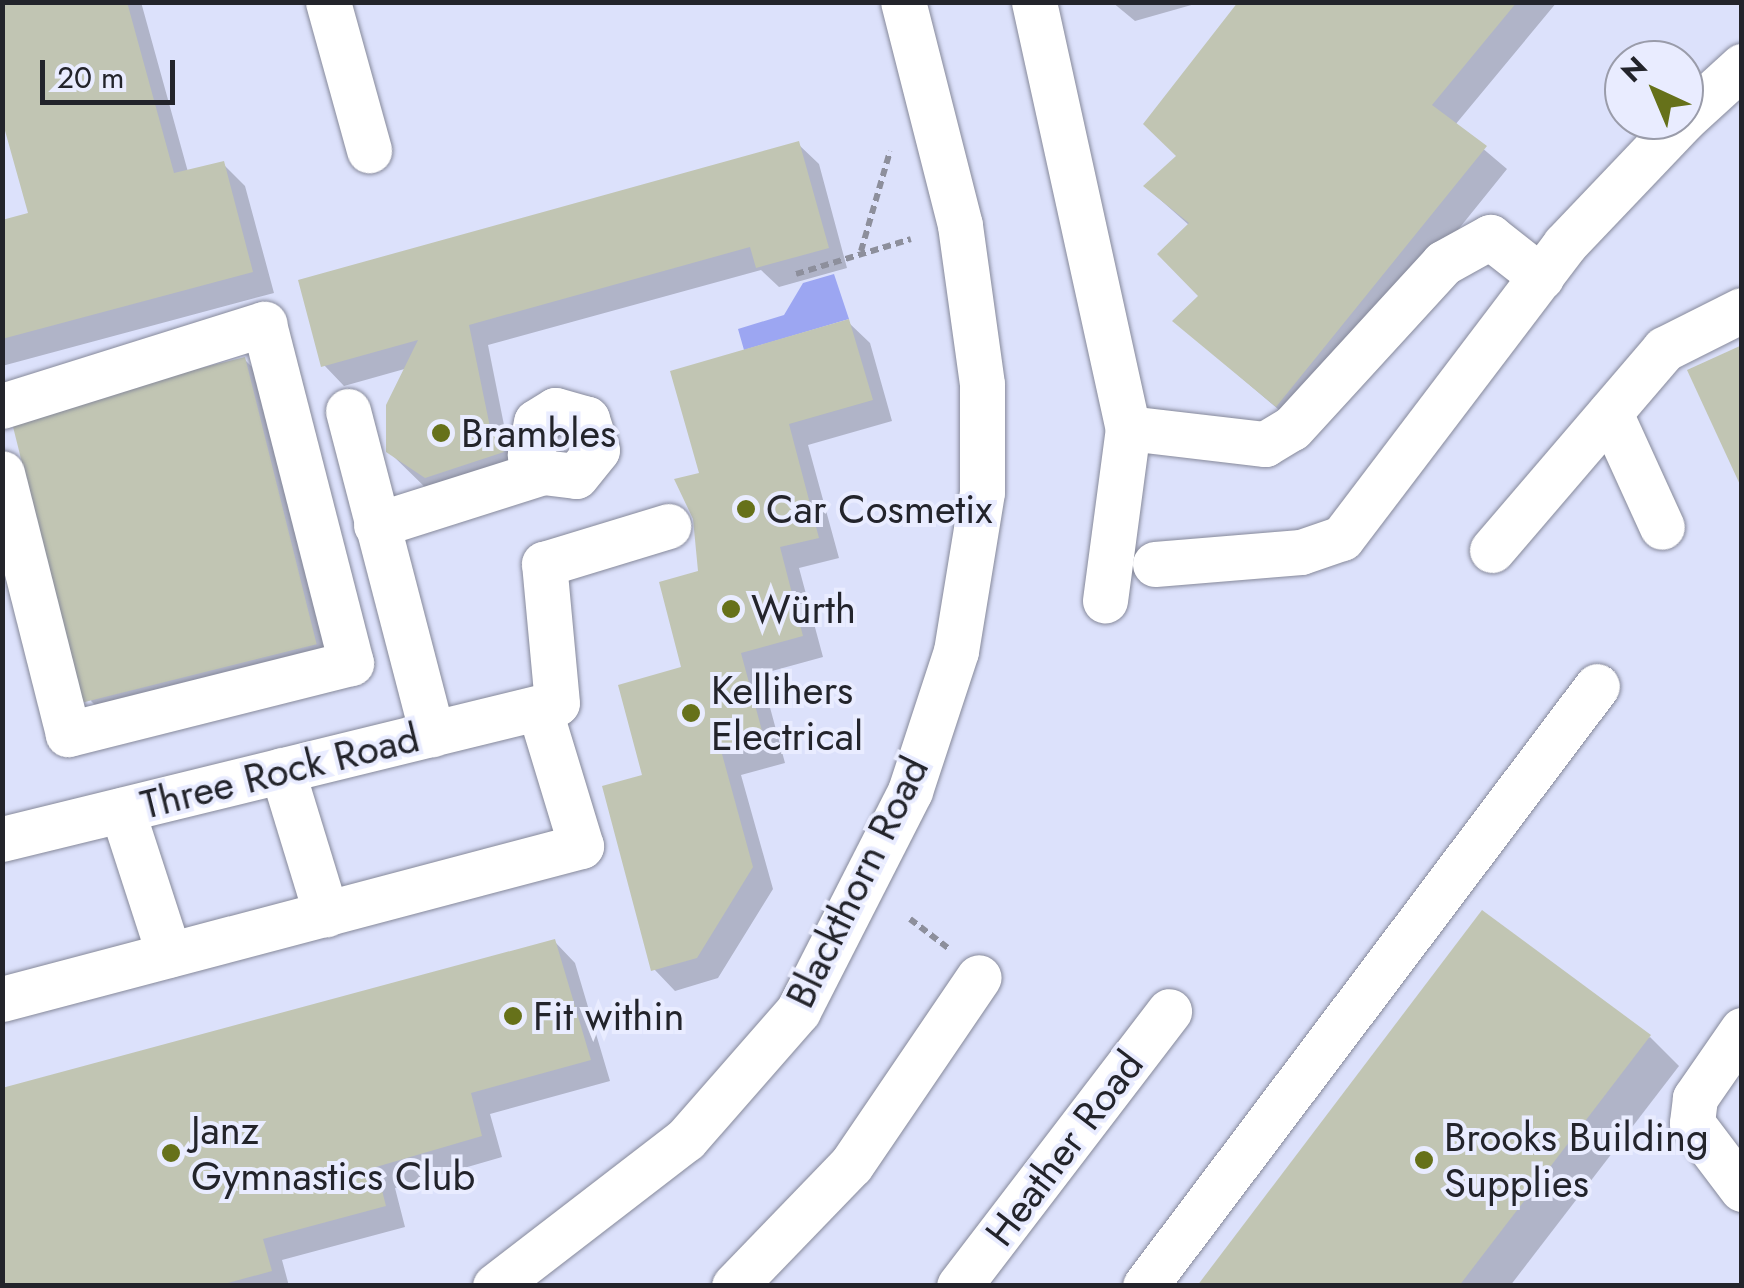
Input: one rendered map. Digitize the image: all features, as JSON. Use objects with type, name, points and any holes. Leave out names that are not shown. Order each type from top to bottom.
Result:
[{"type":"street","points":[[328,2],[370,150]]},
{"type":"street","name":"Blackthorn Road","points":[[496,1286],[686,1139],[798,1011],[910,791],[956,651],[982,492],[982,384],[960,225],[903,2]]},
{"type":"street","points":[[1034,2],[1128,428],[1105,600]]},
{"type":"street","points":[[1704,101],[1742,66]]},
{"type":"street","points":[[1155,564],[1302,552],[1342,538],[1541,276],[1666,140]]},
{"type":"street","points":[[1128,428],[1264,444],[1292,428],[1444,264],[1490,237],[1541,276]]},
{"type":"street","points":[[1492,550],[1664,350],[1742,310]]},
{"type":"street","points":[[2,406],[264,324],[352,663],[68,734],[2,473]]},
{"type":"street","points":[[348,412],[432,734]]},
{"type":"street","points":[[1610,413],[1662,528]]},
{"type":"street","points":[[376,525],[543,472]]},
{"type":"street","points":[[2,999],[580,846],[548,706],[544,564],[668,526]]},
{"type":"street","points":[[1145,1286],[1597,686]]},
{"type":"street","name":"Three Rock Road","points":[[2,839],[548,706]]},
{"type":"street","points":[[282,770],[326,914]]},
{"type":"street","points":[[122,810],[170,955]]},
{"type":"street","points":[[734,1286],[851,1165],[980,977]]},
{"type":"street","name":"Heather Road","points":[[959,1286],[1170,1012]]},
{"type":"street","points":[[1742,1030],[1695,1098],[1692,1123],[1742,1189]]},
{"type":"path","points":[[860,252],[890,152]]},
{"type":"path","points":[[796,274],[860,252],[912,240]]},
{"type":"path","points":[[910,919],[923,925]]},
{"type":"shaded area","points":[[3,3],[1741,3],[1741,1285],[3,1286]]},
{"type":"water","points":[[834,274],[849,319],[744,350],[738,329],[784,315],[803,283]]},
{"type":"building","points":[[2,2],[127,2],[174,173],[224,161],[253,272],[2,339],[2,220],[28,213],[2,120]]},
{"type":"building","points":[[1238,2],[1517,2],[1432,105],[1487,146],[1276,407],[1172,321],[1198,296],[1157,254],[1189,223],[1143,186],[1176,156],[1143,124]]},
{"type":"building","points":[[799,141],[829,248],[756,268],[750,247],[469,325],[490,427],[504,452],[425,478],[386,452],[386,405],[418,340],[321,367],[298,280]]},
{"type":"building","points":[[849,319],[873,400],[789,424],[819,538],[780,547],[803,636],[741,653],[765,742],[722,754],[753,867],[697,958],[651,971],[602,786],[642,775],[618,685],[681,667],[659,582],[698,571],[693,519],[674,479],[699,473],[670,371]]},
{"type":"building","points":[[1742,345],[1742,489],[1687,370]]},
{"type":"building","points":[[245,357],[317,644],[82,703],[10,416]]},
{"type":"building","name":"Brooks Building Supplies","points":[[1482,910],[1651,1035],[1459,1286],[1197,1286]]},
{"type":"building","points":[[555,939],[591,1060],[471,1093],[482,1136],[376,1167],[386,1206],[263,1239],[272,1271],[217,1286],[2,1286],[2,1088]]},
{"type":"place","name":"Brambles","points":[[441,433]]},
{"type":"place","name":"Car Cosmetix","points":[[746,509]]},
{"type":"place","name":"Würth","points":[[731,609]]},
{"type":"place","name":"Kellihers Electrical","points":[[691,713]]},
{"type":"place","name":"Fit within","points":[[513,1016]]},
{"type":"place","name":"Janz Gymnastics Club","points":[[171,1153]]},
{"type":"place","name":"Brooks Building Supplies","points":[[1424,1160]]}]
